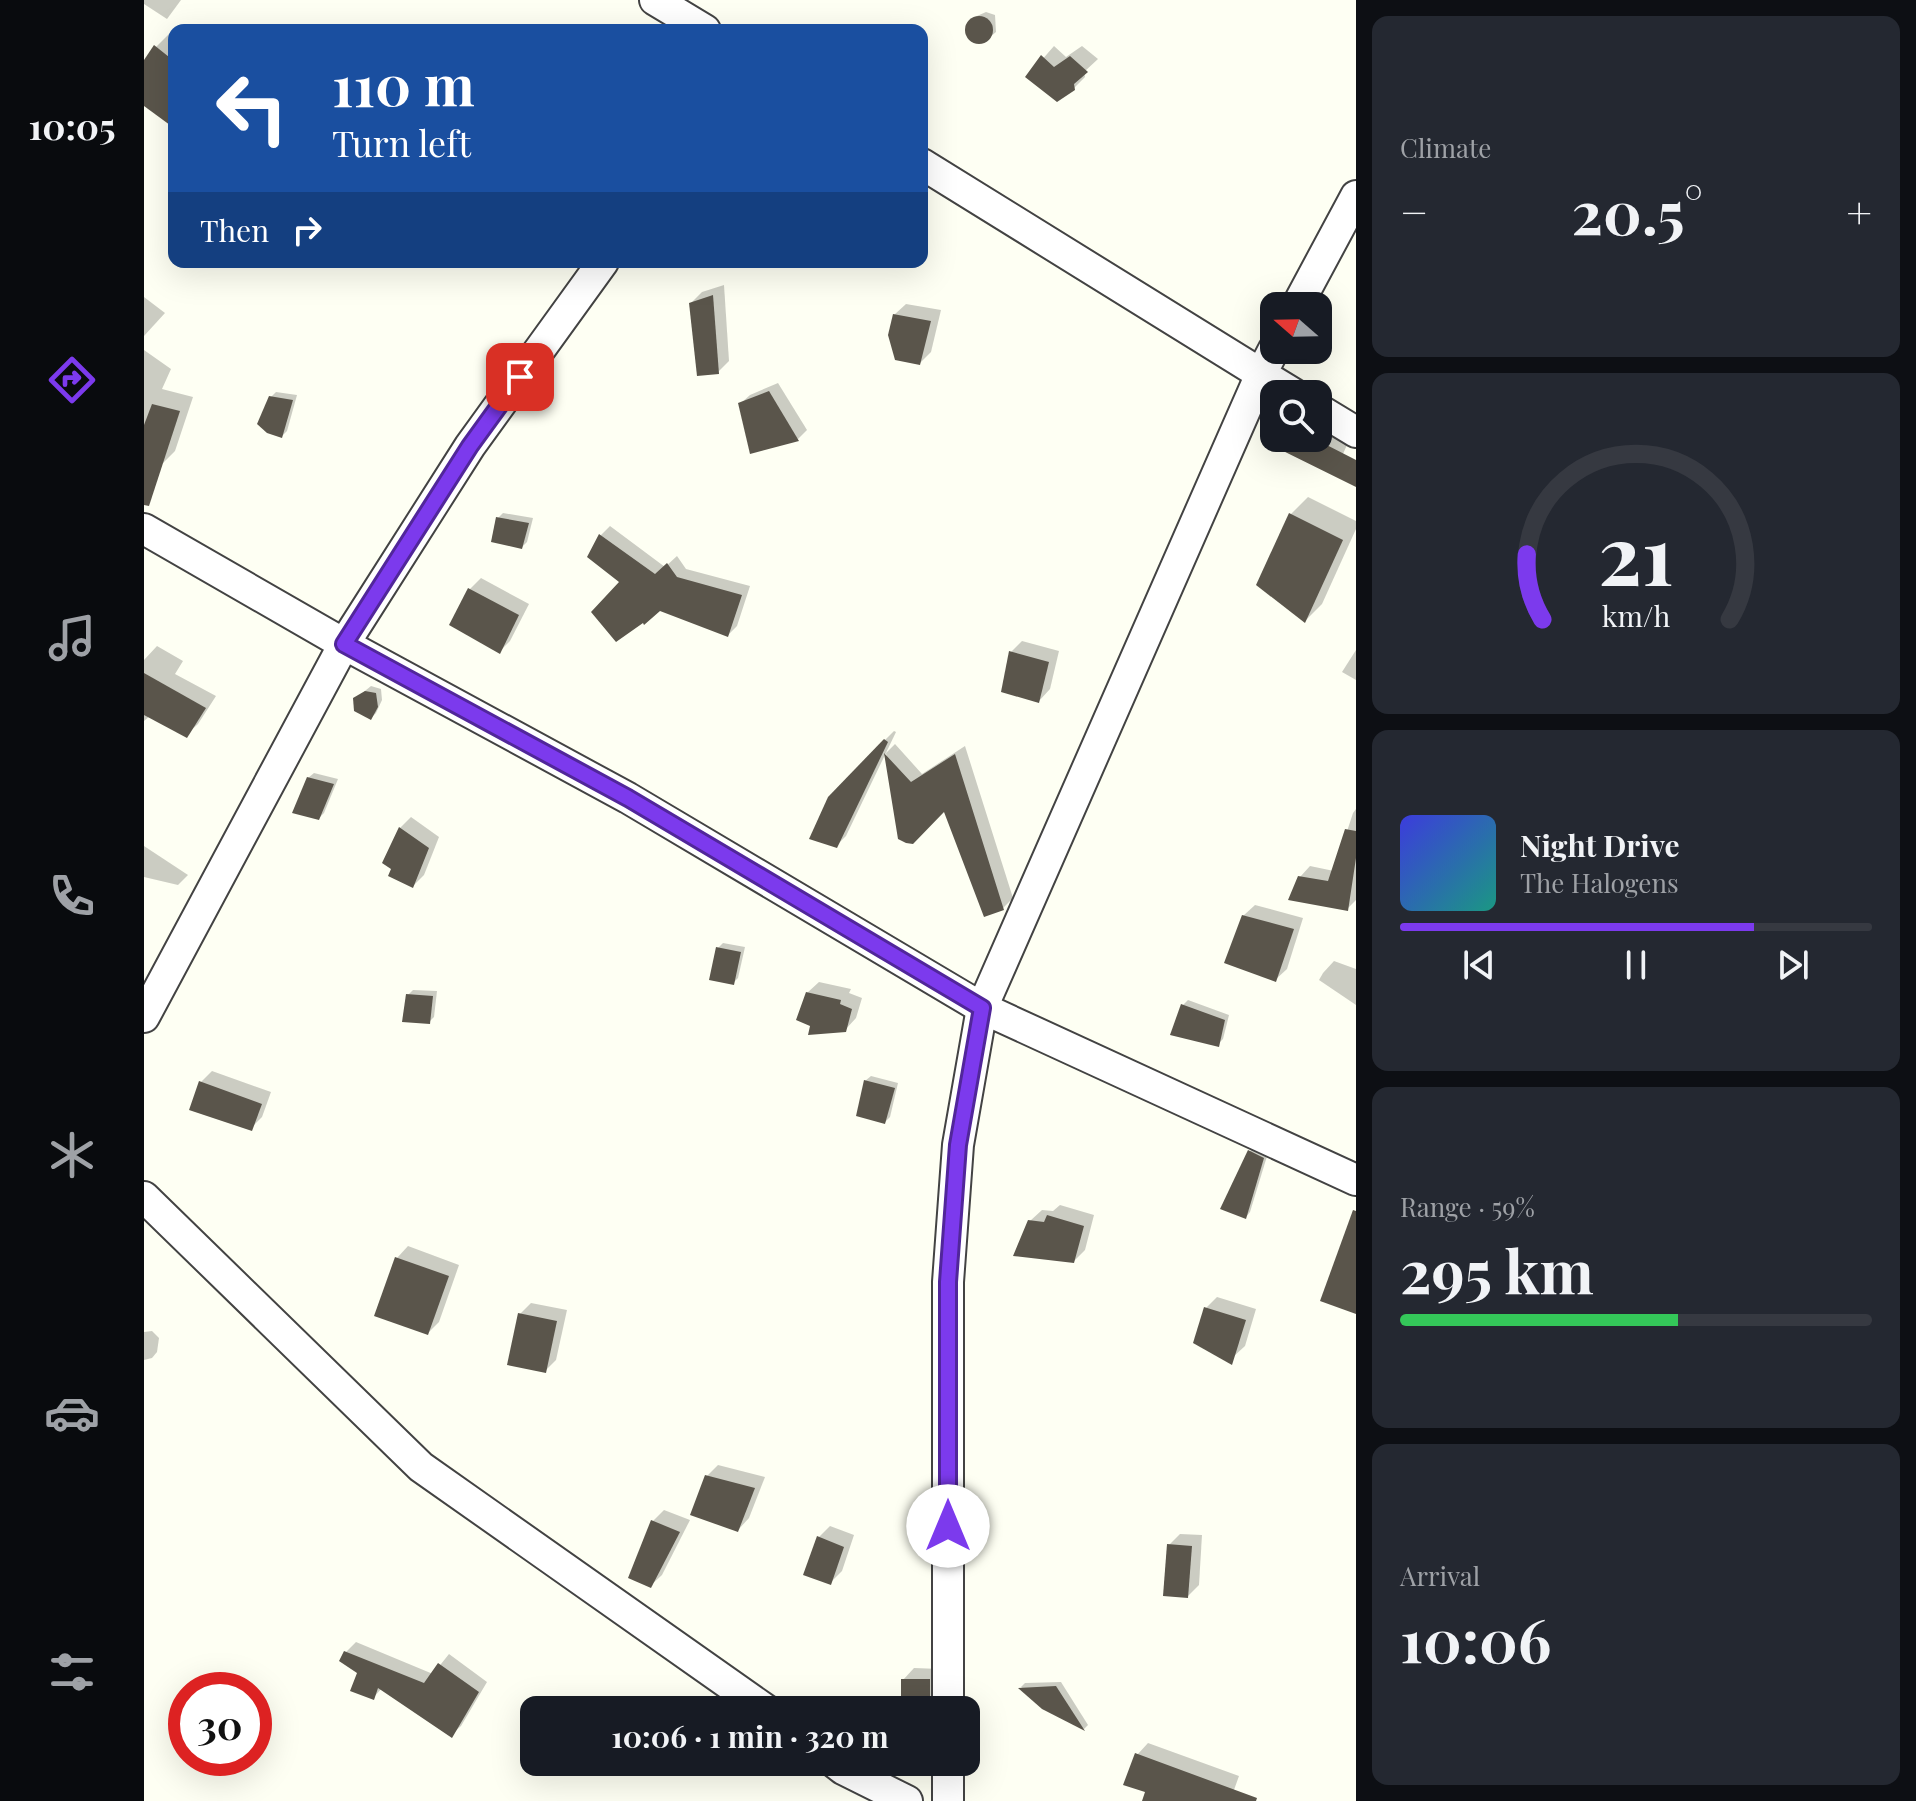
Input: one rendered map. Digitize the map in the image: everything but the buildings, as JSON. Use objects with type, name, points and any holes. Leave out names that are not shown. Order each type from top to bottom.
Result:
[{"type":"street","points":[[655,0],[695,24]]},
{"type":"street","points":[[928,167],[1260,358]]},
{"type":"street","points":[[1305,292],[1356,196]]},
{"type":"street","points":[[144,1017],[344,644],[470,446],[599,268]]},
{"type":"street","points":[[948,1696],[948,1282],[958,1145],[982,1008],[1266,364]]},
{"type":"street","points":[[1269,364],[1282,380]]},
{"type":"street","points":[[1332,417],[1356,432]]},
{"type":"street","points":[[144,529],[344,644],[628,798],[982,1008],[1356,1180]]},
{"type":"street","points":[[144,1197],[421,1467],[746,1696]]},
{"type":"street","points":[[857,1776],[907,1801]]},
{"type":"street","points":[[948,1776],[948,1801]]},
{"type":"route","points":[[520,377],[470,446],[344,644],[628,798],[982,1008],[958,1145],[948,1282],[948,1526]]}]
